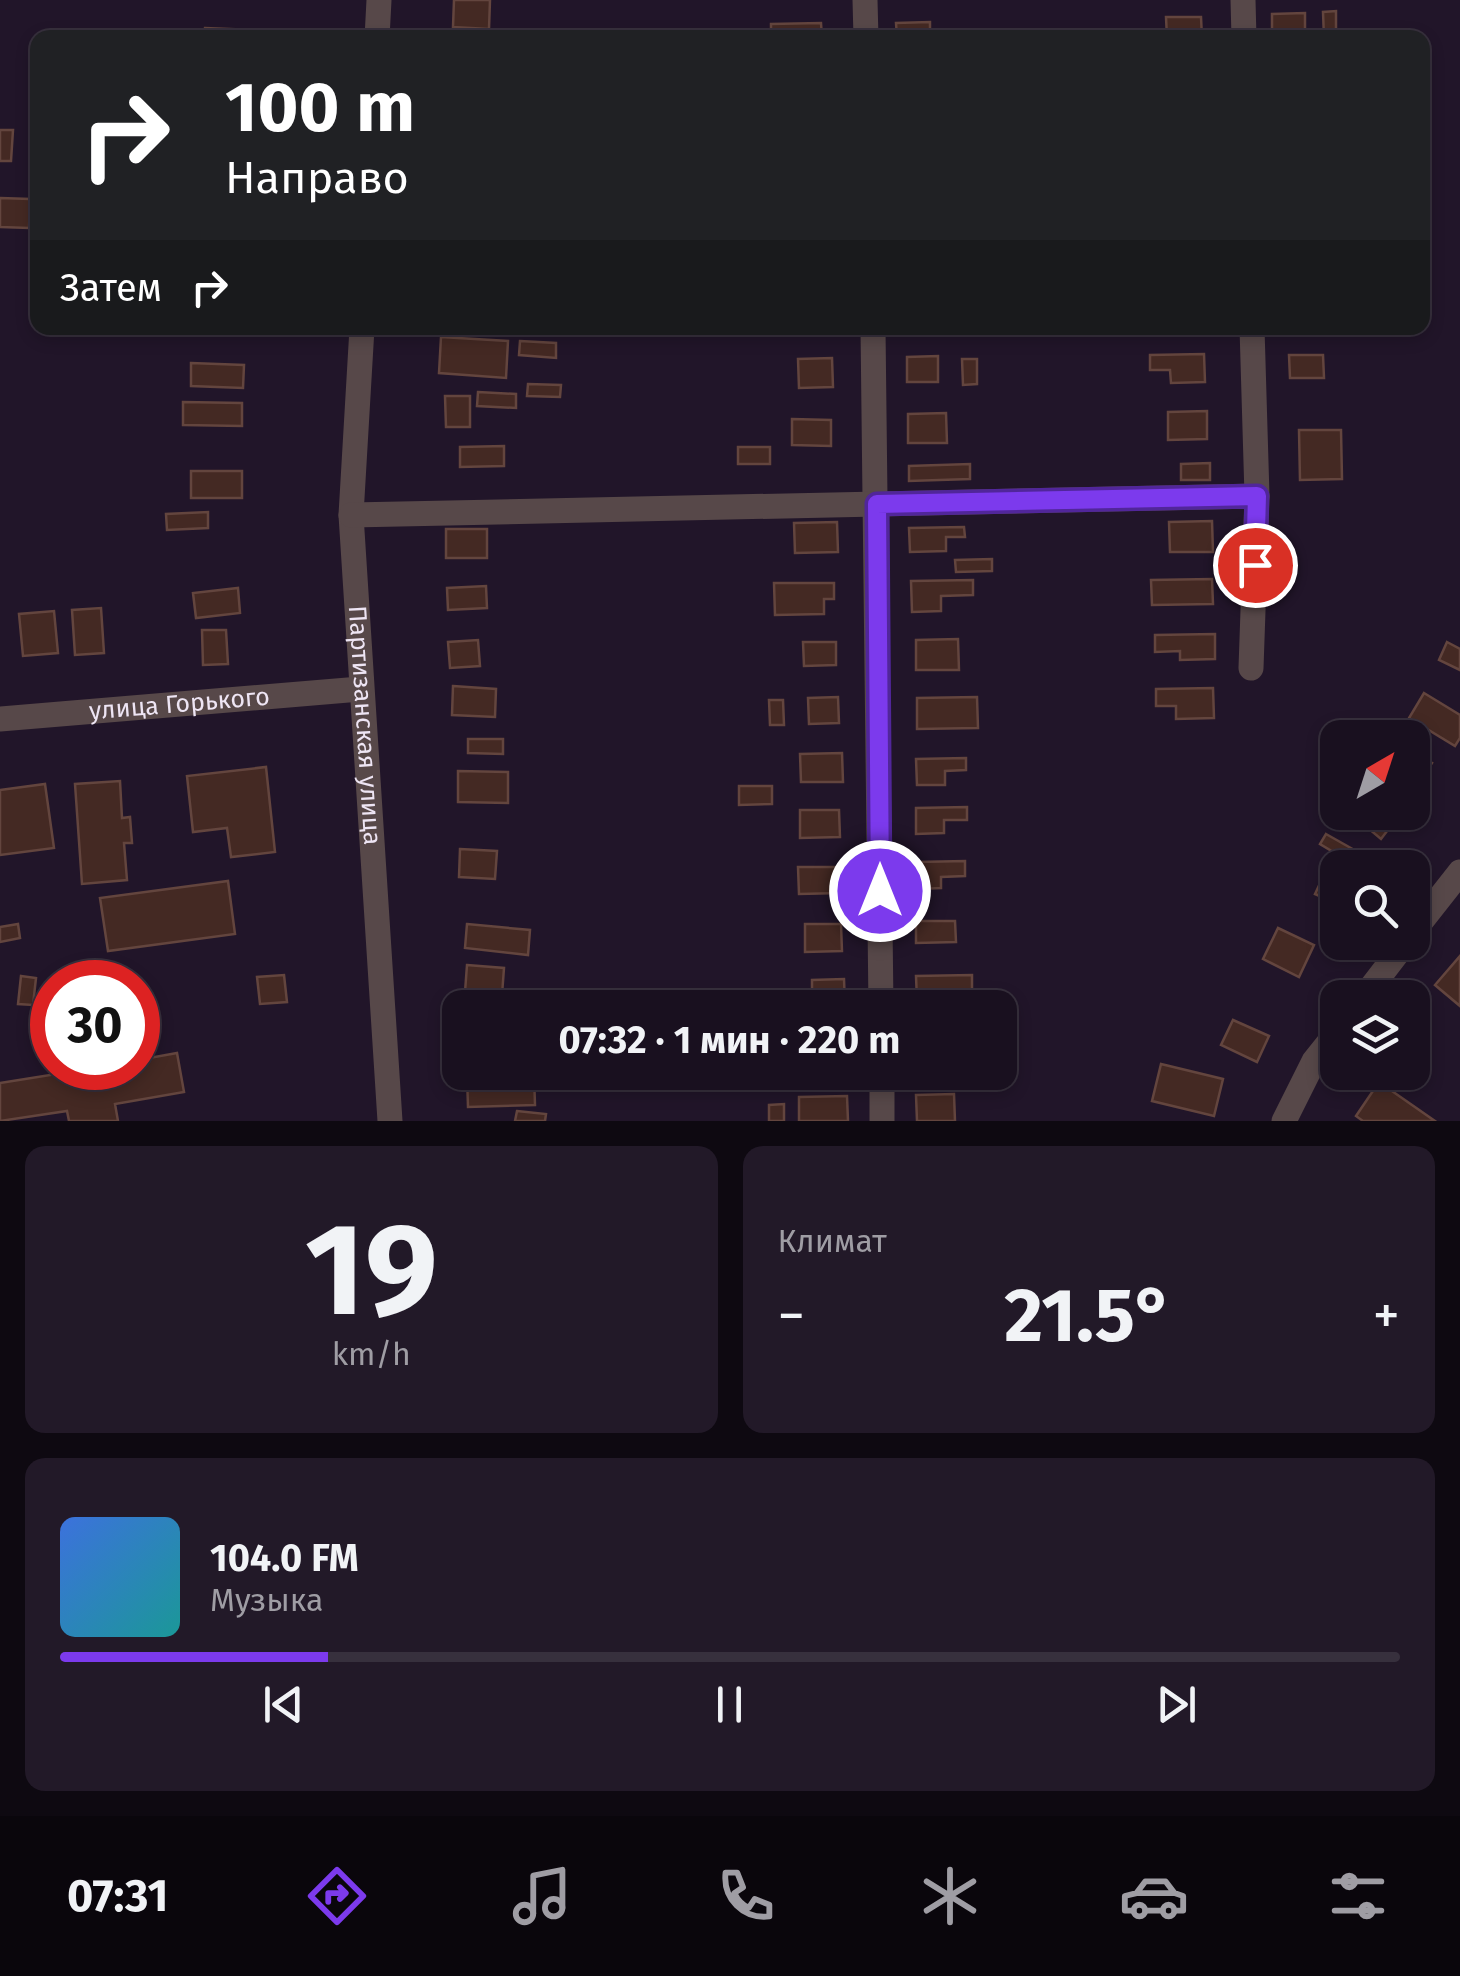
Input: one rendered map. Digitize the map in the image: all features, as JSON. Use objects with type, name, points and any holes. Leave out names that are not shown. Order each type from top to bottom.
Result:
[{"type":"street","points":[[378,30],[380,0]]},
{"type":"street","points":[[865,0],[866,30]]},
{"type":"street","points":[[1244,0],[1244,30]]},
{"type":"street","name":"Партизанская улица","points":[[362,335],[351,515],[390,1121]]},
{"type":"street","points":[[873,335],[881,990]]},
{"type":"street","points":[[1252,335],[1257,496],[1252,668]]},
{"type":"street","points":[[351,515],[1257,496]]},
{"type":"street","name":"улица Горького","points":[[0,719],[360,688]]},
{"type":"street","points":[[1430,911],[1460,872]]},
{"type":"street","points":[[1377,980],[1392,960]]},
{"type":"street","points":[[1284,1121],[1320,1054]]},
{"type":"street","points":[[882,1090],[882,1121]]},
{"type":"building","points":[[454,0],[490,0],[489,29],[453,27]]},
{"type":"building","points":[[1336,11],[1336,30],[1324,30],[1323,12]]},
{"type":"building","points":[[1305,13],[1305,30],[1272,30],[1272,14]]},
{"type":"building","points":[[1166,17],[1201,17],[1202,30],[1167,30]]},
{"type":"building","points":[[930,22],[930,30],[896,30],[896,23]]},
{"type":"building","points":[[821,23],[821,30],[771,30],[771,24]]},
{"type":"building","points":[[0,130],[13,130],[11,161],[0,161]]},
{"type":"building","points":[[0,198],[30,199],[29,228],[0,227]]},
{"type":"building","points":[[441,337],[508,341],[506,378],[439,373]]},
{"type":"building","points":[[520,341],[556,343],[556,358],[519,355]]},
{"type":"building","points":[[1204,354],[1205,382],[1171,383],[1170,370],[1150,370],[1150,355]]},
{"type":"building","points":[[1289,355],[1323,355],[1324,378],[1290,378]]},
{"type":"building","points":[[938,356],[938,382],[907,382],[907,357]]},
{"type":"building","points":[[832,358],[833,387],[799,388],[798,359]]},
{"type":"building","points":[[962,359],[977,359],[977,384],[963,385]]},
{"type":"building","points":[[191,363],[244,365],[243,388],[191,386]]},
{"type":"building","points":[[528,384],[561,385],[560,397],[527,396]]},
{"type":"building","points":[[478,392],[516,394],[516,408],[477,406]]},
{"type":"building","points":[[445,396],[470,396],[470,427],[446,427]]},
{"type":"building","points":[[183,402],[242,403],[242,426],[183,425]]},
{"type":"building","points":[[1207,411],[1207,439],[1168,440],[1168,412]]},
{"type":"building","points":[[946,413],[947,443],[908,443],[908,414]]},
{"type":"building","points":[[792,419],[831,420],[831,446],[792,445]]},
{"type":"building","points":[[1299,430],[1341,430],[1342,479],[1300,480]]},
{"type":"building","points":[[504,446],[504,466],[460,467],[460,447]]},
{"type":"building","points":[[738,447],[770,447],[770,464],[738,464]]},
{"type":"building","points":[[1210,463],[1210,480],[1181,480],[1181,464]]},
{"type":"building","points":[[970,464],[970,479],[909,481],[909,466]]},
{"type":"building","points":[[191,471],[242,471],[242,498],[191,498]]},
{"type":"building","points":[[208,512],[208,528],[167,530],[166,514]]},
{"type":"building","points":[[1212,521],[1213,552],[1170,552],[1169,522]]},
{"type":"building","points":[[837,522],[838,552],[795,553],[794,523]]},
{"type":"building","points":[[964,527],[965,537],[946,537],[946,551],[910,552],[909,528]]},
{"type":"building","points":[[446,529],[487,529],[487,558],[446,558]]},
{"type":"building","points":[[992,559],[992,571],[956,572],[955,560]]},
{"type":"building","points":[[1212,579],[1213,604],[1152,605],[1151,580]]},
{"type":"building","points":[[973,580],[973,595],[941,596],[941,611],[912,612],[911,581]]},
{"type":"building","points":[[774,583],[834,583],[834,599],[824,599],[824,614],[775,615]]},
{"type":"building","points":[[486,586],[487,608],[448,610],[447,588]]},
{"type":"building","points":[[238,588],[240,613],[196,618],[193,593]]},
{"type":"building","points":[[101,608],[104,653],[75,655],[72,610]]},
{"type":"building","points":[[54,611],[58,653],[23,656],[19,614]]},
{"type":"building","points":[[202,630],[226,630],[228,664],[203,665]]},
{"type":"building","points":[[1215,634],[1215,659],[1180,660],[1180,651],[1155,652],[1155,635]]},
{"type":"building","points":[[958,639],[959,670],[916,670],[916,640]]},
{"type":"building","points":[[478,640],[480,666],[450,668],[448,642]]},
{"type":"building","points":[[803,642],[836,642],[836,665],[804,666]]},
{"type":"building","points":[[1447,642],[1460,649],[1460,670],[1439,660]]},
{"type":"building","points":[[453,686],[496,689],[495,717],[452,715]]},
{"type":"building","points":[[1213,688],[1214,718],[1176,719],[1176,706],[1156,706],[1156,689]]},
{"type":"building","points":[[1424,693],[1460,715],[1460,738],[1455,746],[1430,731],[1430,720],[1409,718]]},
{"type":"building","points":[[838,697],[839,723],[809,724],[808,698]]},
{"type":"building","points":[[977,697],[978,728],[917,729],[917,698]]},
{"type":"building","points":[[769,700],[783,700],[784,725],[770,725]]},
{"type":"building","points":[[468,739],[503,739],[503,754],[468,753]]},
{"type":"building","points":[[842,753],[843,782],[801,782],[800,754]]},
{"type":"building","points":[[966,758],[966,770],[945,771],[945,785],[917,785],[916,759]]},
{"type":"building","points":[[266,767],[275,852],[231,857],[227,828],[193,832],[187,776]]},
{"type":"building","points":[[458,771],[508,772],[508,803],[458,802]]},
{"type":"building","points":[[120,781],[122,818],[130,817],[132,843],[124,843],[127,880],[82,884],[75,784]]},
{"type":"building","points":[[45,784],[54,848],[0,855],[0,790]]},
{"type":"building","points":[[739,786],[772,786],[772,804],[739,805]]},
{"type":"building","points":[[967,807],[967,820],[944,820],[944,833],[916,834],[916,808]]},
{"type":"building","points":[[800,810],[839,810],[840,837],[800,838]]},
{"type":"building","points":[[1370,830],[1388,830],[1381,839]]},
{"type":"building","points":[[1326,834],[1354,850],[1330,850],[1320,844]]},
{"type":"building","points":[[460,849],[497,851],[495,879],[459,877]]},
{"type":"building","points":[[965,861],[965,876],[941,877],[941,888],[918,889],[917,862]]},
{"type":"building","points":[[798,867],[840,867],[841,893],[799,894]]},
{"type":"building","points":[[228,881],[235,934],[108,951],[100,898]]},
{"type":"building","points":[[916,921],[955,921],[956,942],[916,943]]},
{"type":"building","points":[[18,924],[20,938],[0,942],[0,927]]},
{"type":"building","points":[[467,924],[530,930],[528,955],[465,948]]},
{"type":"building","points":[[805,924],[841,924],[842,951],[805,952]]},
{"type":"building","points":[[1278,928],[1314,945],[1299,977],[1263,959]]},
{"type":"building","points":[[1460,956],[1460,1006],[1435,985]]},
{"type":"building","points":[[467,965],[504,968],[502,990],[465,990]]},
{"type":"building","points":[[284,975],[287,1002],[260,1004],[257,977]]},
{"type":"building","points":[[972,975],[972,990],[917,990],[916,976]]},
{"type":"building","points":[[21,976],[30,977],[30,1005],[18,1004]]},
{"type":"building","points":[[844,979],[844,990],[812,990],[812,980]]},
{"type":"building","points":[[1233,1020],[1269,1036],[1257,1062],[1221,1045]]},
{"type":"building","points":[[177,1053],[184,1092],[115,1104],[118,1121],[69,1121],[67,1111],[0,1121],[0,1083],[30,1078],[30,1090],[160,1090],[160,1056]]},
{"type":"building","points":[[1161,1064],[1223,1079],[1214,1116],[1152,1101]]},
{"type":"building","points":[[467,1090],[535,1090],[535,1105],[468,1107]]},
{"type":"building","points":[[1374,1090],[1390,1090],[1435,1121],[1363,1121],[1356,1116]]},
{"type":"building","points":[[954,1094],[955,1121],[917,1121],[916,1095]]},
{"type":"building","points":[[847,1096],[848,1121],[799,1121],[799,1097]]},
{"type":"building","points":[[784,1104],[784,1121],[769,1121],[769,1105]]},
{"type":"building","points":[[517,1111],[546,1114],[545,1121],[515,1121]]},
{"type":"route","points":[[880,891],[877,504],[1257,496],[1255,565]]}]
